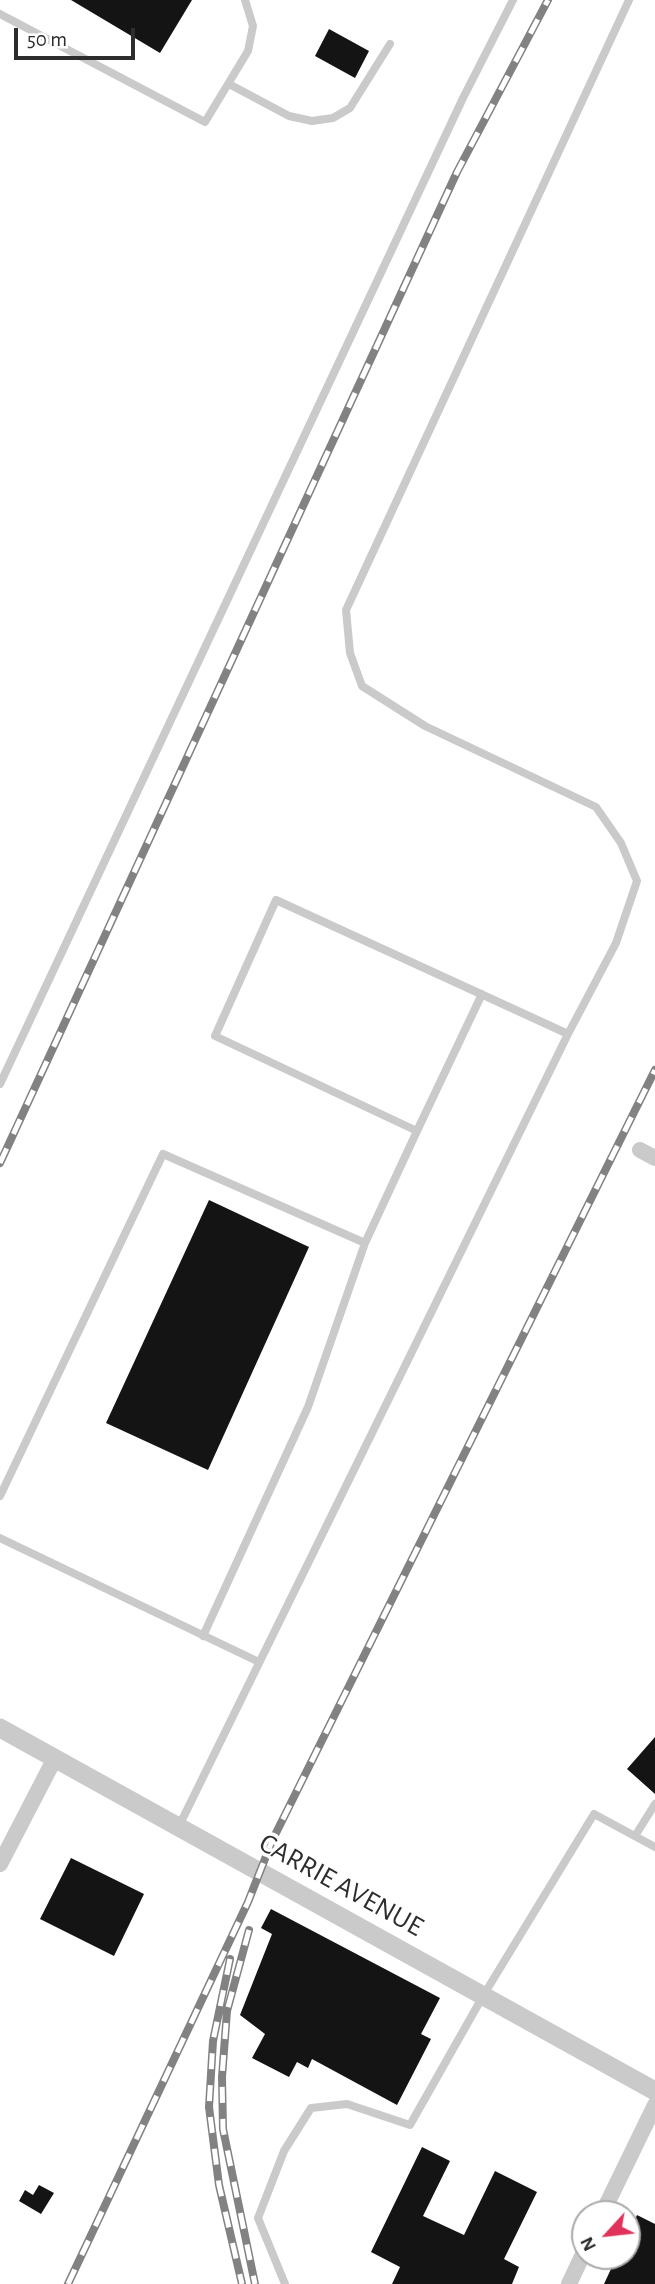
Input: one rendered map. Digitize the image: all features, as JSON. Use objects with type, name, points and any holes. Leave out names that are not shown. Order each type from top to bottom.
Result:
[{"type":"street","name":"CARRIE AVENUE","points":[[0,1728],[655,2091]]},
{"type":"street","points":[[0,1864],[55,1758]]},
{"type":"street","points":[[610,2200],[655,2105]]},
{"type":"lane","points":[[0,14],[205,122],[248,51],[253,26],[245,0]]},
{"type":"lane","points":[[0,1084],[463,98],[513,0]]},
{"type":"lane","points":[[179,1826],[568,1034],[616,943],[637,881],[621,843],[596,807],[425,726],[362,686],[350,653],[346,610],[629,0]]},
{"type":"lane","points":[[229,84],[289,116],[312,121],[333,118],[350,108],[390,44]]},
{"type":"lane","points":[[417,1131],[215,1036],[276,900],[568,1034]]},
{"type":"lane","points":[[203,1636],[308,1407],[365,1243],[482,994]]},
{"type":"lane","points":[[0,1496],[163,1154],[365,1243]]},
{"type":"lane","points":[[0,1538],[259,1662]]},
{"type":"lane","points":[[635,1836],[655,1804]]},
{"type":"lane","points":[[285,2284],[258,2218],[284,2151],[311,2108],[346,2104],[410,2125],[483,1996],[594,1814],[655,1847]]},
{"type":"building","points":[[71,0],[192,0],[160,53]]},
{"type":"building","points":[[329,29],[369,51],[355,78],[315,56]]},
{"type":"building","points":[[209,1200],[309,1247],[208,1470],[106,1423]]},
{"type":"building","points":[[655,1737],[655,1794],[627,1769]]},
{"type":"building","points":[[71,1858],[144,1894],[114,1956],[40,1919]]},
{"type":"building","points":[[271,1909],[440,1998],[421,2034],[431,2039],[397,2105],[312,2059],[308,2068],[297,2062],[289,2077],[252,2058],[265,2034],[240,2015],[272,1934],[261,1928]]},
{"type":"building","points":[[422,2147],[450,2161],[423,2216],[464,2235],[495,2171],[537,2192],[504,2259],[519,2267],[512,2284],[392,2284],[400,2267],[371,2252]]},
{"type":"building","points":[[39,2185],[54,2193],[41,2214],[19,2201],[25,2190],[33,2195]]},
{"type":"building","points":[[641,2217],[655,2224],[655,2284],[604,2284],[610,2270],[641,2270]]},
{"type":"railway","points":[[0,1163],[457,172],[548,0]]},
{"type":"railway","points":[[68,2284],[248,1902],[272,1841],[655,1070]]},
{"type":"railway","points":[[249,1930],[227,2011],[222,2077],[223,2129],[255,2284]]},
{"type":"railway","points":[[230,1959],[213,2041],[209,2107],[219,2185],[242,2284]]}]
